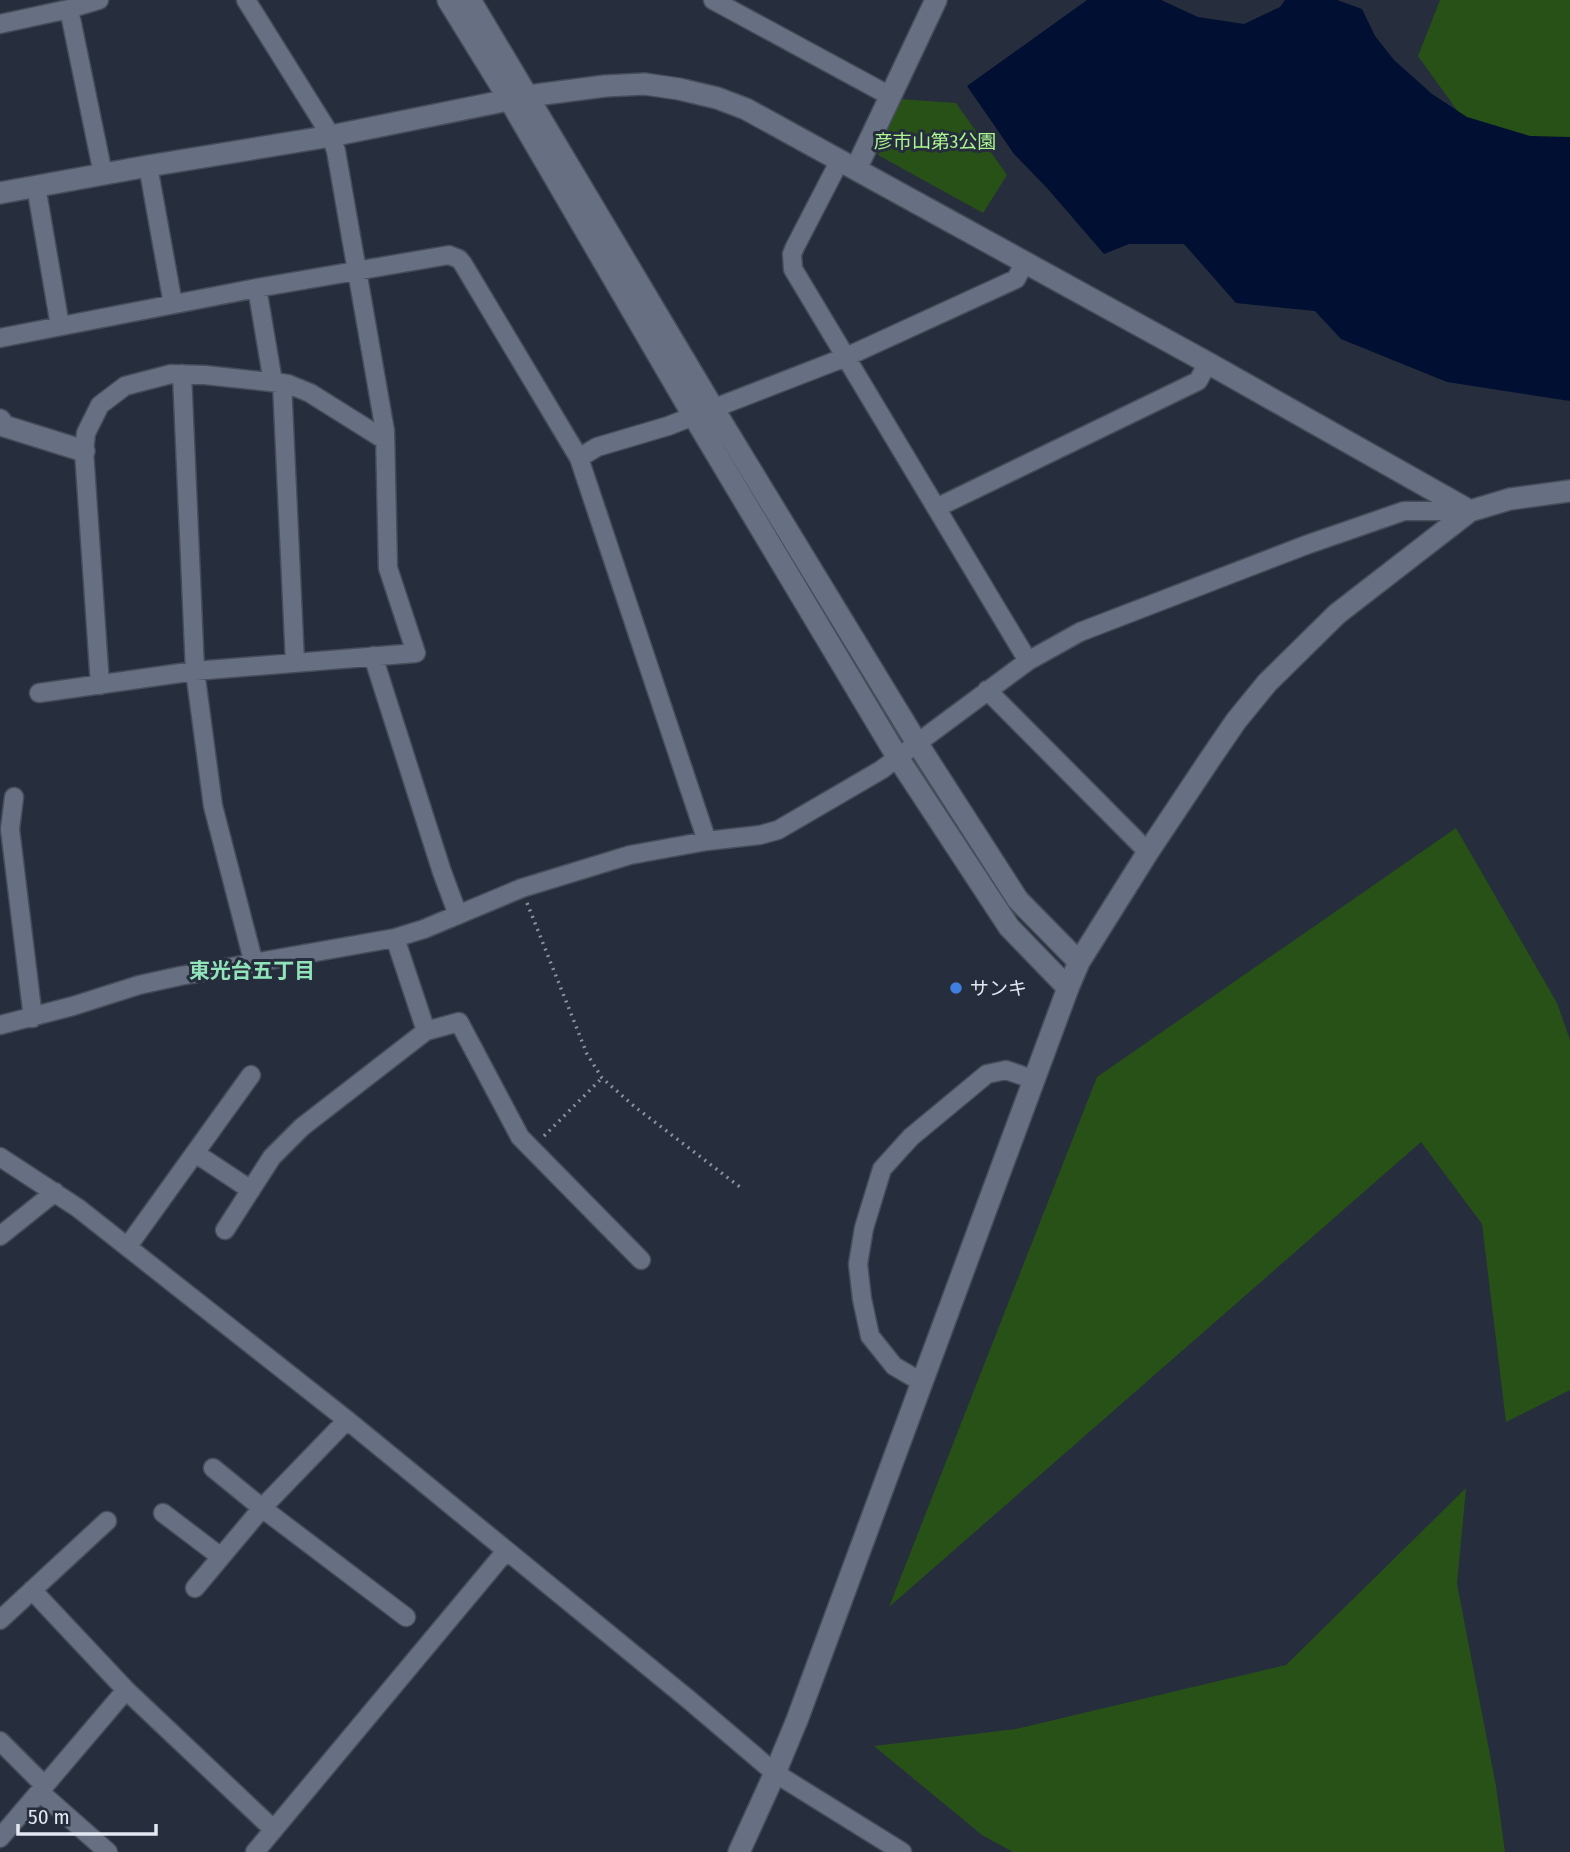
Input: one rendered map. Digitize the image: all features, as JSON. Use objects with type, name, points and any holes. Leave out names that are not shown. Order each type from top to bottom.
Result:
[{"type":"street","points":[[0,24],[99,0]]},
{"type":"street","points":[[39,693],[195,671],[416,653],[388,568],[385,440],[358,270],[331,136],[246,0]]},
{"type":"street","points":[[448,0],[519,98]]},
{"type":"street","points":[[470,0],[519,98],[703,412],[898,758],[1009,927],[1068,988]]},
{"type":"street","points":[[713,0],[890,96]]},
{"type":"street","points":[[936,0],[890,96],[795,247],[792,262],[793,269],[1028,661]]},
{"type":"street","points":[[69,9],[103,174]]},
{"type":"street","points":[[0,193],[331,136],[519,98],[605,86],[645,84],[679,89],[717,98],[746,109],[1208,363],[1470,511]]},
{"type":"street","points":[[148,166],[173,304]]},
{"type":"street","points":[[36,186],[60,326]]},
{"type":"street","points":[[0,338],[358,270],[449,255],[458,259],[579,457],[707,841]]},
{"type":"street","points":[[579,457],[597,447],[668,426],[846,357],[1016,279],[1025,262]]},
{"type":"street","points":[[257,288],[278,383],[295,663]]},
{"type":"street","points":[[936,508],[1198,381],[1208,363]]},
{"type":"street","points":[[100,685],[84,452],[86,433],[100,405],[125,386],[170,374],[288,384],[310,393],[385,440]]},
{"type":"street","points":[[182,374],[195,671],[213,806],[254,964]]},
{"type":"street","points":[[703,412],[1018,900],[1079,962]]},
{"type":"street","points":[[1,428],[84,452]]},
{"type":"street","points":[[0,1026],[139,985],[395,938],[424,929],[522,888],[630,855],[778,830],[881,770],[1028,661],[1080,632],[1306,544],[1404,510],[1470,511],[1510,499],[1570,491]]},
{"type":"street","points":[[739,1852],[775,1773],[830,1632],[1079,962],[1216,749],[1267,683],[1337,614],[1470,511]]},
{"type":"street","points":[[373,656],[458,915]]},
{"type":"street","points":[[987,690],[1148,852]]},
{"type":"street","points":[[14,797],[9,829],[33,1018]]},
{"type":"street","points":[[395,938],[426,1031]]},
{"type":"street","points":[[225,1230],[272,1157],[302,1126],[426,1031],[459,1022],[520,1137],[641,1260]]},
{"type":"street","points":[[922,1383],[894,1366],[870,1336],[862,1299],[858,1264],[864,1228],[882,1169],[911,1137],[987,1074],[1006,1070],[1035,1080]]},
{"type":"street","points":[[128,1246],[251,1075]]},
{"type":"street","points":[[195,1153],[251,1190]]},
{"type":"street","points":[[0,1157],[55,1192],[128,1246],[348,1420],[775,1773],[902,1852]]},
{"type":"street","points":[[0,1236],[55,1192]]},
{"type":"street","points":[[195,1588],[262,1508],[348,1420]]},
{"type":"street","points":[[214,1468],[262,1508],[407,1617]]},
{"type":"street","points":[[163,1513],[221,1557]]},
{"type":"street","points":[[0,1620],[107,1521]]},
{"type":"street","points":[[255,1852],[506,1551]]},
{"type":"street","points":[[32,1590],[126,1690],[273,1829]]},
{"type":"street","points":[[0,1838],[126,1690]]},
{"type":"street","points":[[0,1741],[42,1789],[108,1852]]},
{"type":"path","points":[[522,888],[587,1054],[602,1078],[635,1107],[740,1187]]},
{"type":"path","points":[[532,1149],[602,1078]]},
{"type":"green space","points":[[1440,0],[1570,0],[1570,160],[1464,120],[1418,56]]},
{"type":"green space","name":"彦市山第3公園","points":[[900,99],[956,103],[1007,175],[983,213],[878,155]]},
{"type":"green space","points":[[1456,828],[1557,1003],[1570,1040],[1570,1390],[1506,1422],[1482,1224],[1421,1142],[889,1607],[1097,1077]]},
{"type":"green space","points":[[1466,1488],[1457,1584],[1496,1786],[1505,1852],[1013,1852],[982,1835],[874,1746],[1016,1729],[1286,1665]]},
{"type":"water","points":[[1087,0],[1161,0],[1198,17],[1244,24],[1280,7],[1285,0],[1337,0],[1362,9],[1375,36],[1394,60],[1432,94],[1467,117],[1530,136],[1570,137],[1570,401],[1447,382],[1341,339],[1315,311],[1236,303],[1184,244],[1129,244],[1104,254],[1014,154],[967,86]]},
{"type":"place","name":"サンキ","points":[[956,988]]},
{"type":"district","name":"東光台五丁目","points":[[252,971]]}]
